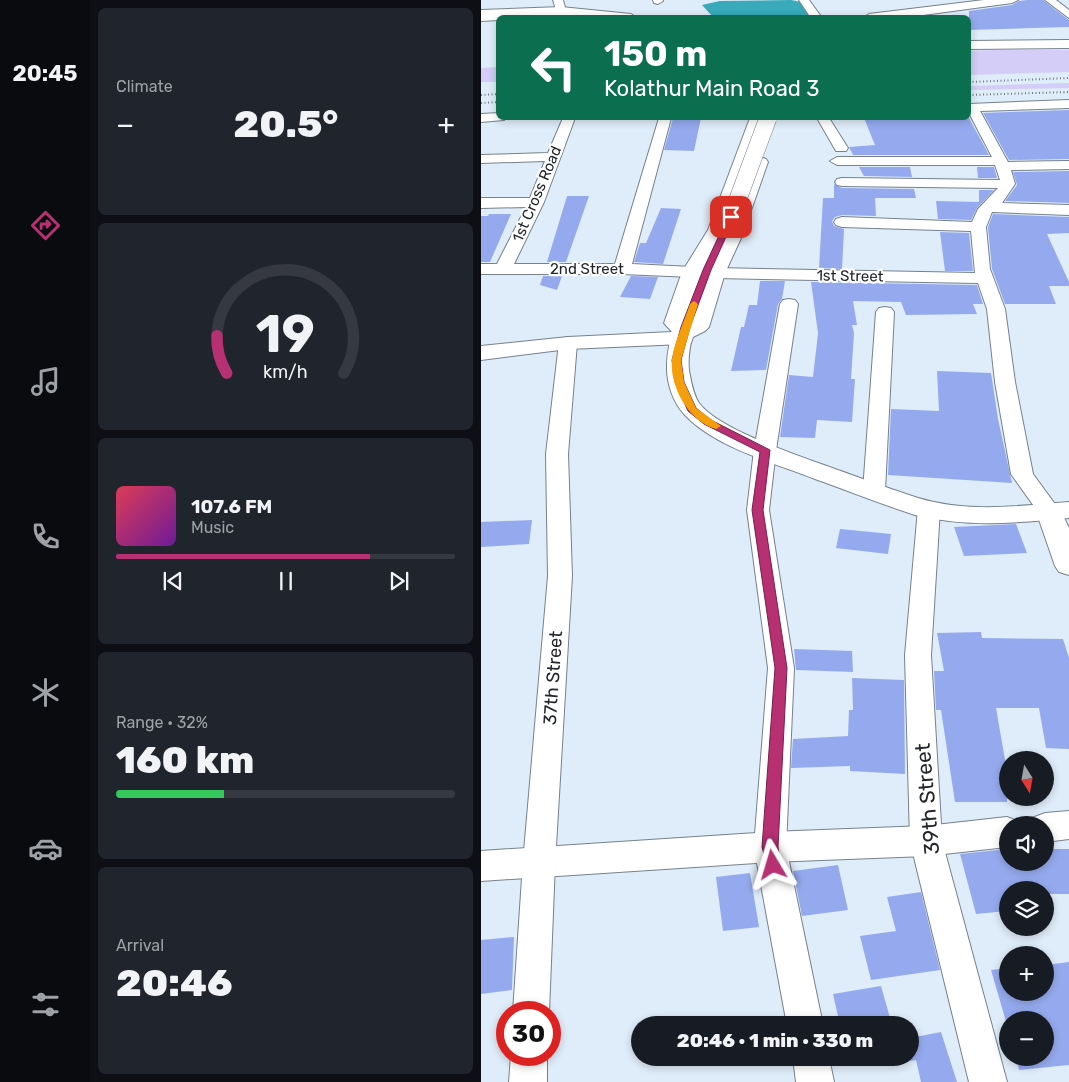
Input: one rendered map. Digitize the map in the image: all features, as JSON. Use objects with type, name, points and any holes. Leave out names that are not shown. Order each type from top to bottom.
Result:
[{"type":"street","points":[[804,0],[815,15]]},
{"type":"street","points":[[892,15],[1009,0]]},
{"type":"street","points":[[1050,0],[1069,15]]},
{"type":"street","points":[[481,15],[560,5],[615,15]]},
{"type":"street","points":[[481,15],[564,15]]},
{"type":"street","points":[[971,45],[1069,44]]},
{"type":"street","points":[[971,108],[1069,104]]},
{"type":"street","points":[[971,109],[983,126],[1003,163],[1008,184],[1001,196],[987,206],[983,212],[979,227],[982,269],[996,309],[1005,382],[1022,474],[1059,511],[1069,566]]},
{"type":"street","points":[[481,118],[496,118]]},
{"type":"street","name":"1st Cross Road","points":[[503,269],[536,202],[568,120]]},
{"type":"street","points":[[622,269],[664,120]]},
{"type":"street","points":[[684,333],[675,324],[693,272],[717,230],[756,120]]},
{"type":"street","points":[[767,120],[725,234],[707,270],[684,333],[677,360],[679,382],[692,409],[708,422],[765,450],[873,492],[929,509],[955,515],[1059,511]]},
{"type":"street","points":[[824,120],[839,154],[1003,163],[1069,164]]},
{"type":"street","points":[[481,353],[684,333],[698,327],[715,273],[733,236],[760,162],[742,156]]},
{"type":"street","points":[[481,159],[554,157]]},
{"type":"street","points":[[842,182],[1008,184]]},
{"type":"street","points":[[481,203],[536,202]]},
{"type":"street","points":[[987,206],[1069,210]]},
{"type":"street","points":[[842,222],[979,227]]},
{"type":"street","name":"2nd Street","points":[[481,269],[622,269],[693,272]]},
{"type":"street","name":"1st Street","points":[[715,273],[985,278]]},
{"type":"street","points":[[789,304],[765,450],[758,510],[781,668],[770,847],[803,1016]]},
{"type":"street","points":[[873,492],[885,312]]},
{"type":"street","name":"37th Street","points":[[532,1001],[539,863],[560,576],[557,454],[568,343]]},
{"type":"street","name":"39th Street","points":[[929,509],[918,654],[926,841],[988,1082]]},
{"type":"street","points":[[1054,827],[1069,825]]},
{"type":"street","points":[[481,866],[770,847],[926,841],[999,833]]},
{"type":"street","points":[[528,1082],[529,1066]]},
{"type":"street","points":[[812,1066],[815,1082]]},
{"type":"shaded area","points":[[1069,50],[1069,72],[971,75],[971,51]]},
{"type":"shaded area","points":[[496,67],[496,82],[481,82],[481,68]]},
{"type":"shaded area","points":[[1069,83],[1069,88],[971,90],[971,86]]},
{"type":"water","points":[[791,0],[801,2],[809,15],[711,15],[702,5],[720,1]]},
{"type":"building","points":[[1043,0],[1069,20],[1069,27],[971,30],[971,15],[969,15],[969,11],[1012,5],[1019,1]]},
{"type":"building","points":[[1069,110],[1069,159],[1009,160],[983,113]]},
{"type":"building","points":[[672,120],[701,120],[694,151],[664,150]]},
{"type":"building","points":[[865,120],[970,120],[989,155],[853,155],[849,147],[875,145]]},
{"type":"building","points":[[859,167],[910,167],[912,177],[864,176]]},
{"type":"building","points":[[977,167],[994,167],[997,178],[978,178]]},
{"type":"building","points":[[1069,171],[1069,203],[1005,201],[1017,185],[1013,172]]},
{"type":"building","points":[[834,184],[842,188],[914,189],[916,198],[875,198],[876,216],[842,215],[835,217],[832,221],[834,226],[844,229],[842,269],[819,268],[823,198],[834,198]]},
{"type":"building","points":[[979,190],[994,190],[977,208],[971,220],[938,219],[936,201],[979,202]]},
{"type":"building","points":[[567,196],[589,196],[566,262],[547,262]]},
{"type":"building","points":[[661,208],[681,209],[663,264],[634,262],[640,243],[646,243]]},
{"type":"building","points":[[489,214],[511,214],[490,262],[481,262],[481,216],[488,216]]},
{"type":"building","points":[[993,214],[1069,217],[1069,233],[1047,234],[1069,282],[1069,286],[1049,286],[1056,304],[1005,304],[992,269],[988,227]]},
{"type":"building","points":[[940,232],[969,233],[973,271],[945,271]]},
{"type":"building","points":[[543,276],[562,276],[557,290],[540,285]]},
{"type":"building","points":[[631,276],[658,277],[650,299],[620,297]]},
{"type":"building","points":[[760,281],[785,281],[782,299],[778,304],[766,370],[731,371],[741,327],[744,327],[749,305],[757,305]]},
{"type":"building","points":[[811,282],[977,285],[983,304],[973,304],[977,314],[906,315],[901,302],[853,301],[857,325],[852,325],[854,333],[851,379],[855,379],[852,422],[817,420],[815,438],[780,437],[789,375],[813,377],[818,333]]},
{"type":"building","points":[[937,371],[991,373],[998,419],[1012,483],[888,475],[891,409],[939,411]]},
{"type":"building","points":[[532,520],[529,544],[481,547],[481,522]]},
{"type":"building","points":[[1016,524],[1027,553],[964,556],[954,527]]},
{"type":"building","points":[[840,529],[891,534],[888,554],[836,548]]},
{"type":"building","points":[[981,632],[982,638],[1063,639],[1069,658],[1069,749],[1046,748],[1039,708],[996,708],[1004,751],[999,751],[999,802],[955,802],[941,710],[936,710],[934,671],[944,671],[937,633]]},
{"type":"building","points":[[794,649],[852,651],[853,672],[796,670]]},
{"type":"building","points":[[852,678],[904,680],[905,774],[850,771],[850,766],[791,768],[793,739],[848,736],[849,710],[853,710]]},
{"type":"building","points":[[1054,849],[1069,849],[1069,894],[1054,894],[1054,881],[999,881],[999,912],[976,914],[960,854],[999,850],[999,871],[1054,871]]},
{"type":"building","points":[[838,865],[848,910],[802,916],[793,871]]},
{"type":"building","points":[[750,873],[759,927],[723,931],[716,877]]},
{"type":"building","points":[[921,892],[940,970],[871,980],[860,936],[896,931],[887,897]]},
{"type":"building","points":[[514,937],[512,990],[481,994],[481,940]]},
{"type":"building","points":[[1069,962],[1069,1065],[1019,1070],[1018,1066],[1054,1066],[1054,1011],[1003,1011],[1000,1001],[1054,1001],[1054,964]]},
{"type":"building","points":[[999,969],[999,998],[991,970]]},
{"type":"building","points":[[881,986],[889,1016],[838,1016],[833,994]]},
{"type":"building","points":[[941,1032],[957,1082],[921,1082],[917,1066],[919,1066],[919,1036]]},
{"type":"railway","points":[[971,82],[1069,78]]},
{"type":"railway","points":[[971,95],[1069,92]]},
{"type":"railway","points":[[481,95],[496,94]]},
{"type":"railway","points":[[481,103],[496,102]]},
{"type":"slow traffic","points":[[694,304],[685,327],[677,360],[679,382],[692,409],[716,426]]},
{"type":"route","points":[[731,217],[725,234],[707,270],[685,327],[677,360],[679,382],[692,409],[708,422],[765,450],[758,510],[781,668],[770,847],[773,865]]}]
